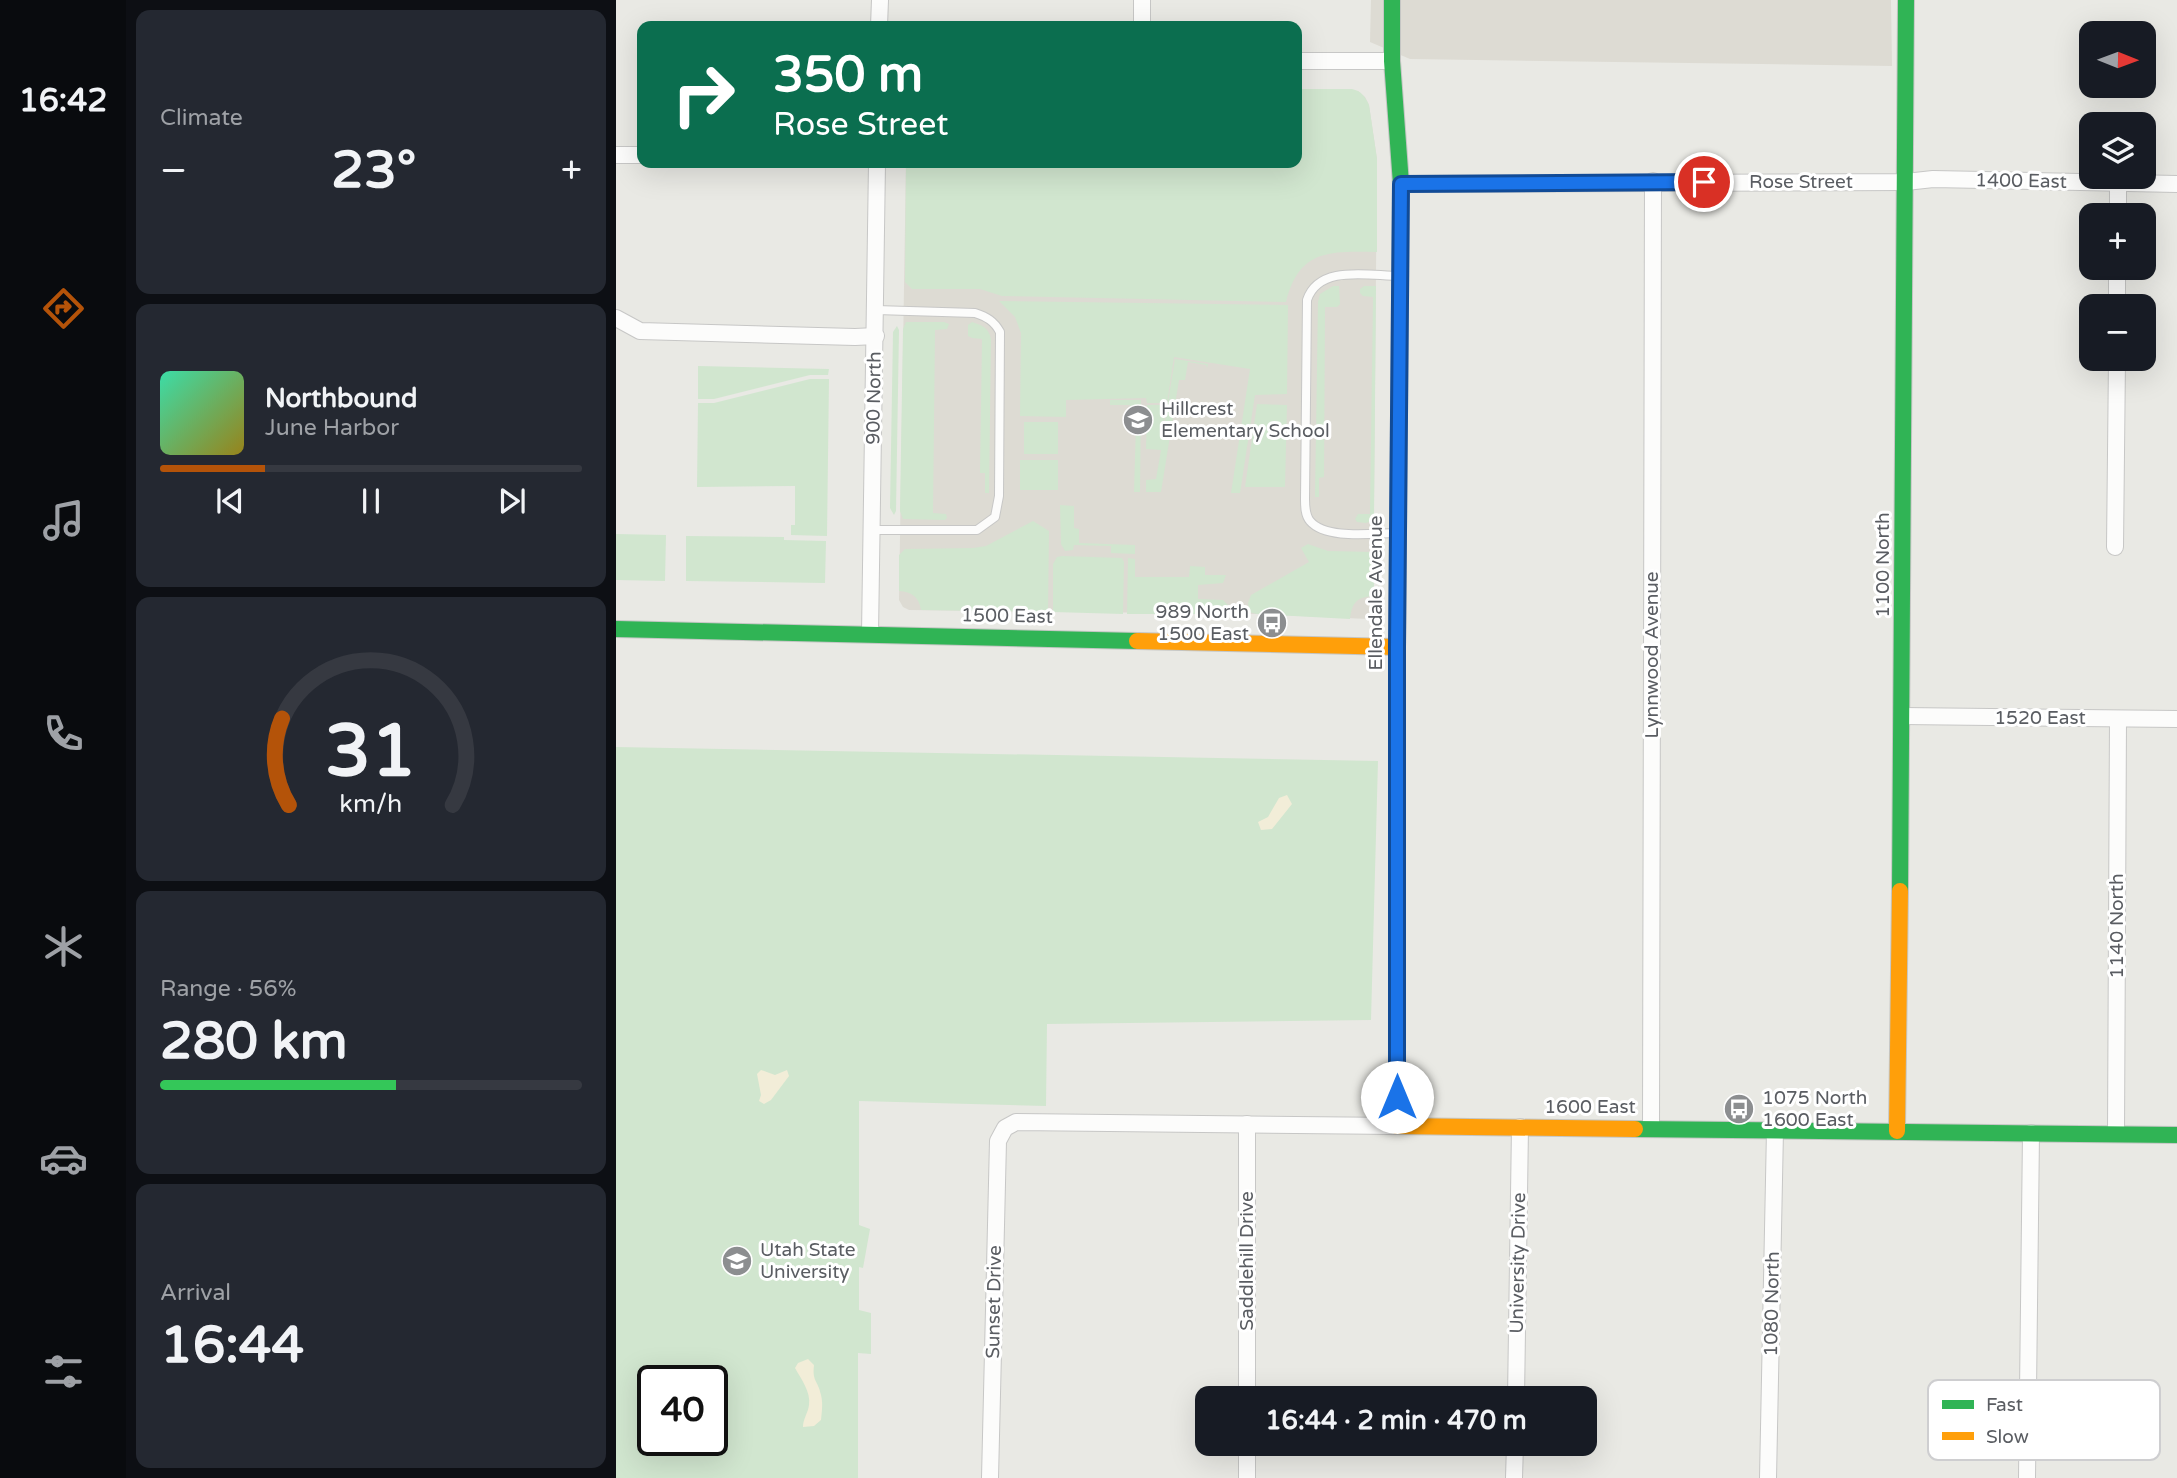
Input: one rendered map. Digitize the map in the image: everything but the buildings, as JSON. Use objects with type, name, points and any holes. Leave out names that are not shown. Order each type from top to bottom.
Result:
[{"type":"street","points":[[879,21],[880,0]]},
{"type":"street","points":[[1142,0],[1142,21]]},
{"type":"street","name":"Ellendale Avenue","points":[[1392,0],[1392,61],[1401,184],[1397,533],[1397,1126]]},
{"type":"street","name":"1100 North","points":[[1897,1130],[1903,716],[1906,0]]},
{"type":"street","points":[[1302,61],[1392,61]]},
{"type":"street","points":[[616,155],[637,155]]},
{"type":"street","name":"900 North","points":[[870,634],[877,168]]},
{"type":"street","name":"1400 East","points":[[1906,182],[1933,179],[2079,183]]},
{"type":"street","name":"Lynnwood Avenue","points":[[1651,1128],[1653,181]]},
{"type":"street","name":"Rose Street","points":[[1401,184],[1906,182]]},
{"type":"street","name":"1400 East","points":[[2156,184],[2177,184]]},
{"type":"street","points":[[616,318],[640,331],[876,336]]},
{"type":"street","points":[[2115,547],[2116,371]]},
{"type":"street","name":"1500 East","points":[[616,629],[1397,647]]},
{"type":"street","name":"1520 East","points":[[1903,716],[2177,719]]},
{"type":"street","name":"1140 North","points":[[2116,1134],[2118,719]]},
{"type":"street","name":"1600 East","points":[[1005,1128],[1016,1122],[2177,1135]]},
{"type":"street","name":"Saddlehill Drive","points":[[1247,1124],[1247,1386]]},
{"type":"street","name":"University Drive","points":[[1516,1386],[1520,1127]]},
{"type":"street","name":"Sunset Drive","points":[[990,1478],[998,1141],[1005,1128]]},
{"type":"street","name":"1080 North","points":[[1768,1478],[1775,1130]]},
{"type":"street","points":[[2028,1380],[2031,1133]]},
{"type":"street","points":[[1247,1456],[1247,1478]]},
{"type":"street","points":[[1514,1478],[1515,1456]]},
{"type":"street","points":[[2027,1460],[2027,1478]]},
{"type":"lane","points":[[1397,533],[1323,531],[1311,522],[1307,515],[1307,300],[1310,291],[1321,280],[1331,276],[1400,276]]},
{"type":"lane","points":[[872,530],[977,530],[995,517],[999,496],[1000,332],[995,323],[988,317],[975,313],[876,310]]},
{"type":"shaded area","points":[[1371,0],[1891,0],[1892,66],[1410,59],[1370,42]]},
{"type":"shaded area","name":"Hillcrest Elementary School","points":[[1302,89],[1358,91],[1365,97],[1369,105],[1377,159],[1373,616],[1368,619],[1257,614],[909,610],[903,607],[899,600],[906,168],[1302,168]]},
{"type":"green space","points":[[1302,89],[1352,89],[1360,93],[1369,105],[1377,159],[1377,252],[1331,253],[1308,263],[1299,272],[1286,302],[1002,296],[980,289],[912,289],[905,282],[906,168],[1302,168]]},
{"type":"green space","points":[[1333,286],[1339,286],[1340,304],[1337,307],[1325,307],[1324,477],[1319,478],[1319,497],[1315,497],[1318,302],[1320,294]]},
{"type":"green space","points":[[1364,286],[1376,286],[1374,520],[1366,523],[1357,522],[1355,519],[1358,514],[1370,514],[1373,297],[1360,293]]},
{"type":"green space","points":[[999,301],[1288,305],[1287,394],[1255,395],[1240,493],[1231,493],[1250,369],[1174,357],[1167,403],[1147,403],[1146,398],[1066,400],[1066,417],[1020,416],[1021,333],[1015,317]]},
{"type":"green space","points":[[906,322],[949,324],[947,329],[935,330],[933,513],[946,514],[945,520],[903,519],[900,511],[903,329]]},
{"type":"green space","points":[[972,322],[989,332],[991,339],[989,493],[985,493],[985,473],[980,473],[982,339],[968,336],[968,325]]},
{"type":"green space","points":[[897,326],[894,515],[890,508],[893,332]]},
{"type":"green space","points":[[1175,359],[1208,364],[1207,368],[1206,365],[1188,362],[1185,380],[1179,380],[1161,492],[1146,492],[1146,480],[1156,479],[1161,450],[1146,449],[1147,405],[1166,405],[1163,432]]},
{"type":"green space","points":[[698,366],[829,369],[828,375],[810,375],[714,399],[698,399]]},
{"type":"green space","points":[[810,379],[829,379],[827,536],[791,535],[791,525],[795,525],[795,486],[697,487],[698,403],[714,403]]},
{"type":"green space","points":[[1110,400],[1141,400],[1140,492],[1134,492],[1136,424],[1130,423],[1130,405],[1110,405]]},
{"type":"green space","points":[[1257,404],[1287,405],[1285,487],[1245,487]]},
{"type":"green space","points":[[1024,422],[1058,422],[1058,454],[1024,454]]},
{"type":"green space","points":[[1020,460],[1058,460],[1058,490],[1020,490]]},
{"type":"green space","points":[[1060,505],[1074,506],[1074,528],[1079,529],[1079,543],[1135,545],[1135,554],[1111,553],[1111,546],[1074,545],[1073,550],[1065,551],[1061,544]]},
{"type":"green space","points":[[1033,521],[1049,531],[1048,612],[921,610],[914,596],[899,591],[899,555],[905,549],[986,546]]},
{"type":"green space","points":[[616,534],[666,535],[665,581],[616,580]]},
{"type":"green space","points":[[686,536],[784,537],[784,540],[826,541],[825,583],[686,581]]},
{"type":"green space","points":[[1308,544],[1328,551],[1374,552],[1374,596],[1356,602],[1350,619],[1249,612],[1251,595],[1309,562],[1301,548]]},
{"type":"green space","points":[[1057,557],[1122,558],[1123,614],[1053,612],[1053,564]]},
{"type":"green space","points":[[1128,558],[1135,559],[1135,577],[1189,577],[1190,566],[1205,567],[1205,575],[1226,575],[1223,583],[1198,585],[1198,599],[1223,600],[1228,605],[1228,612],[1127,614]]},
{"type":"green space","points":[[616,747],[1378,761],[1371,1020],[1047,1024],[1046,1106],[859,1101],[859,1225],[870,1229],[863,1268],[859,1267],[859,1310],[871,1313],[871,1354],[858,1353],[858,1478],[616,1478]]},
{"type":"sand","points":[[1287,795],[1292,804],[1272,829],[1261,830],[1258,822],[1268,817],[1279,798]]},
{"type":"sand","points":[[761,1070],[775,1075],[787,1070],[789,1076],[771,1100],[764,1104],[759,1101],[761,1095],[757,1074]]},
{"type":"sand","points":[[808,1359],[814,1365],[822,1410],[821,1420],[814,1426],[803,1427],[809,1400],[795,1368],[798,1363]]},
{"type":"traffic: fast","points":[[1392,0],[1392,61],[1401,184],[1397,974]]},
{"type":"traffic: fast","points":[[1900,891],[1906,0]]},
{"type":"traffic: fast","points":[[616,629],[1137,641]]},
{"type":"traffic: fast","points":[[1635,1129],[2177,1135]]},
{"type":"traffic: slow","points":[[1137,641],[1397,647]]},
{"type":"traffic: slow","points":[[1897,1131],[1900,891]]},
{"type":"traffic: slow","points":[[1397,974],[1397,1126],[1635,1129]]},
{"type":"place","name":"Hillcrest Elementary School","points":[[1138,420]]},
{"type":"place","name":"989 North 1500 East","points":[[1272,623]]},
{"type":"place","name":"1075 North 1600 East","points":[[1739,1109]]},
{"type":"place","name":"Utah State University","points":[[737,1261]]},
{"type":"route","points":[[1397,1097],[1401,184],[1704,182]]}]
